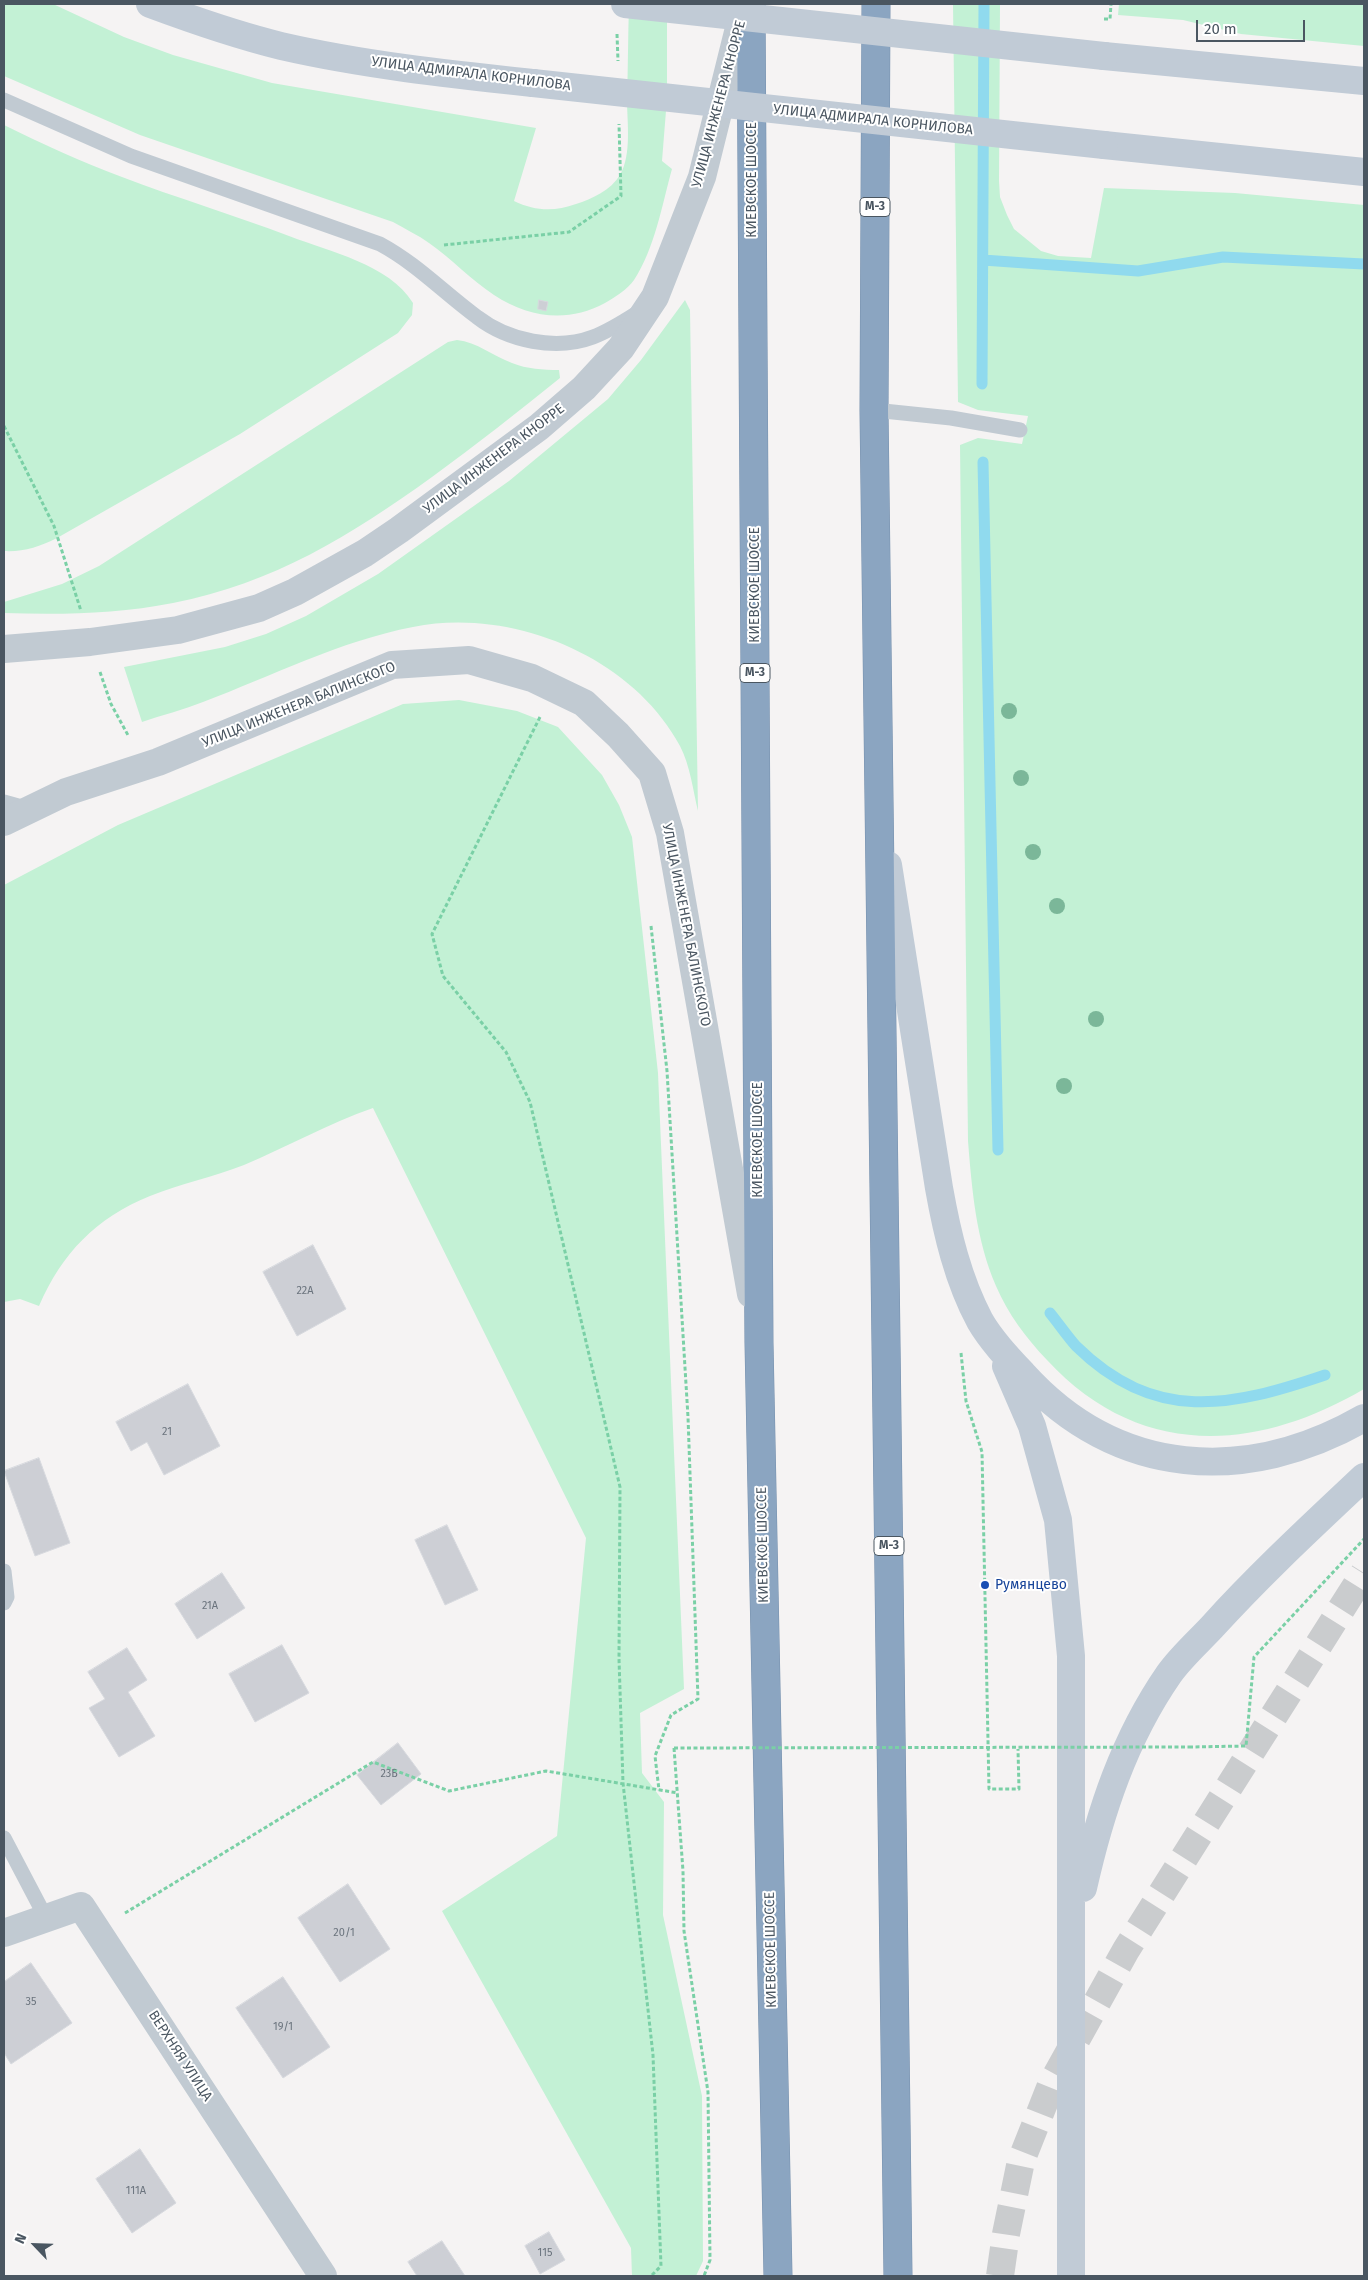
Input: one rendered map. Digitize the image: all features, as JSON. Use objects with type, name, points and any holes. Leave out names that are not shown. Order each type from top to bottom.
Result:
[{"type":"highway","name":"КИЕВСКОЕ ШОССЕ","points":[[751,4],[759,1343],[778,2276]]},
{"type":"highway","name":"М-3","points":[[876,4],[874,410],[898,2276]]},
{"type":"main road","name":"УЛИЦА АДМИРАЛА КОРНИЛОВА","points":[[150,4],[234,33],[327,56],[448,73],[1364,172]]},
{"type":"main road","points":[[626,4],[1104,56],[1364,81]]},
{"type":"main road","points":[[880,817],[943,1211],[968,1297],[981,1322],[998,1346],[1033,1386],[1056,1406],[1106,1438],[1158,1456],[1207,1462],[1258,1459],[1307,1446],[1364,1418]]},
{"type":"main road","points":[[998,1346],[1032,1426],[1058,1520],[1072,1656],[1072,2276]]},
{"type":"main road","points":[[1072,1936],[1093,1842],[1114,1777],[1136,1730],[1170,1673],[1256,1579],[1364,1477]]},
{"type":"street","name":"УЛИЦА ИНЖЕНЕРА КНОРРЕ","points":[[4,649],[109,640],[178,630],[258,608],[295,592],[365,553],[399,530],[539,427],[584,388],[621,348],[655,297],[702,177],[745,4]]},
{"type":"street","name":"УЛИЦА ИНЖЕНЕРА БАЛИНСКОГО","points":[[4,822],[66,792],[158,762],[392,665],[470,660],[532,678],[584,704],[618,735],[652,773],[670,833],[759,1343]]},
{"type":"street","name":"ВЕРХНЯЯ УЛИЦА","points":[[4,1933],[81,1906],[323,2276]]},
{"type":"lane","points":[[4,100],[131,156],[380,244],[414,264],[479,319],[509,335],[536,342],[562,342],[592,338],[638,312],[655,297]]},
{"type":"lane","points":[[874,410],[951,418],[1020,430]]},
{"type":"lane","points":[[4,802],[30,810]]},
{"type":"lane","points":[[4,1571],[6,1597],[4,1603]]},
{"type":"lane","points":[[4,1838],[46,1918]]},
{"type":"path","points":[[1104,19],[1110,19],[1111,4]]},
{"type":"path","points":[[617,33],[618,71]]},
{"type":"path","points":[[444,245],[569,232],[621,196],[619,119]]},
{"type":"path","points":[[4,426],[54,526]]},
{"type":"path","points":[[535,728],[432,934],[443,976],[506,1052],[530,1102],[620,1487],[619,1659],[623,1783],[653,2055],[661,2266],[651,2276]]},
{"type":"path","points":[[650,923],[668,1081],[688,1417],[698,1699],[671,1715],[655,1756],[659,1790]]},
{"type":"path","points":[[961,1350],[966,1401],[982,1452],[988,1789],[1019,1789],[1018,1749]]},
{"type":"path","points":[[704,2276],[710,2260],[708,2092],[684,1931],[678,1793],[674,1748],[1018,1749],[1246,1746],[1254,1657],[1364,1539]]},
{"type":"path","points":[[98,1930],[373,1762],[449,1791],[546,1771],[678,1793]]},
{"type":"green space","points":[[4,4],[53,4],[124,37],[173,55],[272,83],[536,128],[514,201],[529,207],[552,209],[568,207],[601,193],[612,185],[620,175],[624,167],[627,148],[629,4],[667,4],[667,98],[662,161],[672,169],[653,240],[634,280],[621,293],[609,301],[591,309],[563,315],[535,313],[521,309],[494,295],[429,243],[393,222],[140,135],[4,76]]},
{"type":"green space","points":[[953,4],[1000,4],[1000,197],[1014,229],[1041,251],[1058,256],[1091,258],[1104,188],[1235,193],[1364,205],[1364,1389],[1323,1410],[1281,1425],[1240,1434],[1199,1436],[1159,1430],[1120,1415],[1082,1392],[1039,1352],[1012,1316],[989,1269],[979,1233],[973,1196],[968,1141],[960,445],[978,438],[1022,444],[1028,416],[978,410],[958,402]]},
{"type":"green space","points":[[1119,4],[1364,4],[1364,46],[1241,34],[1183,20],[1118,15]]},
{"type":"green space","points":[[4,125],[107,171],[357,261],[389,278],[402,290],[413,303],[412,315],[398,333],[240,434],[57,538],[31,548],[18,551],[4,551]]},
{"type":"green space","points":[[685,300],[690,310],[698,811],[689,769],[680,746],[659,714],[632,687],[600,664],[565,645],[528,632],[489,624],[451,623],[413,627],[386,633],[306,660],[195,705],[142,722],[124,667],[225,647],[266,634],[306,616],[378,574],[509,481],[608,399],[641,360]]},
{"type":"green space","points":[[457,340],[471,343],[518,365],[535,369],[559,370],[560,378],[481,441],[401,499],[341,538],[278,570],[210,594],[152,607],[88,613],[4,613],[4,602],[62,584],[99,566],[448,342]]},
{"type":"green space","points":[[459,700],[517,711],[558,727],[602,775],[619,805],[632,837],[658,1073],[684,1689],[640,1713],[642,1773],[664,1802],[663,1915],[702,2096],[703,2261],[696,2276],[632,2276],[631,2248],[442,1911],[557,1836],[586,1538],[373,1108],[244,1165],[161,1192],[131,1205],[97,1226],[83,1239],[58,1270],[39,1306],[20,1299],[4,1302],[4,885],[118,825],[403,704]]},
{"type":"building","points":[[539,300],[548,302],[546,311],[538,309]]},
{"type":"building","points":[[313,1245],[346,1309],[297,1336],[263,1272]]},
{"type":"building","points":[[188,1384],[220,1446],[164,1475],[147,1442],[131,1451],[116,1422]]},
{"type":"building","points":[[39,1458],[70,1543],[35,1556],[4,1471]]},
{"type":"building","points":[[447,1525],[478,1590],[445,1605],[415,1540]]},
{"type":"building","points":[[222,1573],[245,1608],[197,1639],[175,1604]]},
{"type":"building","points":[[282,1645],[309,1693],[255,1722],[229,1674]]},
{"type":"building","points":[[127,1648],[147,1680],[128,1692],[155,1736],[119,1757],[89,1708],[105,1699],[88,1672]]},
{"type":"building","points":[[398,1743],[421,1774],[381,1805],[357,1775]]},
{"type":"building","points":[[348,1884],[390,1949],[340,1982],[298,1918]]},
{"type":"building","points":[[31,1963],[72,2023],[11,2064],[4,2053],[4,1982]]},
{"type":"building","points":[[283,1977],[330,2047],[283,2078],[236,2008]]},
{"type":"building","points":[[140,2149],[176,2203],[132,2233],[96,2179]]},
{"type":"building","points":[[549,2232],[565,2260],[540,2274],[525,2246]]},
{"type":"building","points":[[442,2241],[465,2276],[417,2276],[408,2262]]},
{"type":"waterway","points":[[982,384],[984,4]]},
{"type":"waterway","points":[[983,260],[1138,271],[1223,257],[1364,264]]},
{"type":"waterway","points":[[983,462],[998,1150]]},
{"type":"waterway","points":[[1050,1313],[1076,1346],[1106,1371],[1135,1388],[1165,1398],[1195,1402],[1226,1400],[1258,1395],[1325,1375]]},
{"type":"tunnel","points":[[1000,2276],[1006,2234],[1021,2161],[1052,2083],[1126,1950],[1364,1573]]},
{"type":"place","name":"Румянцево","points":[[985,1585]]}]
